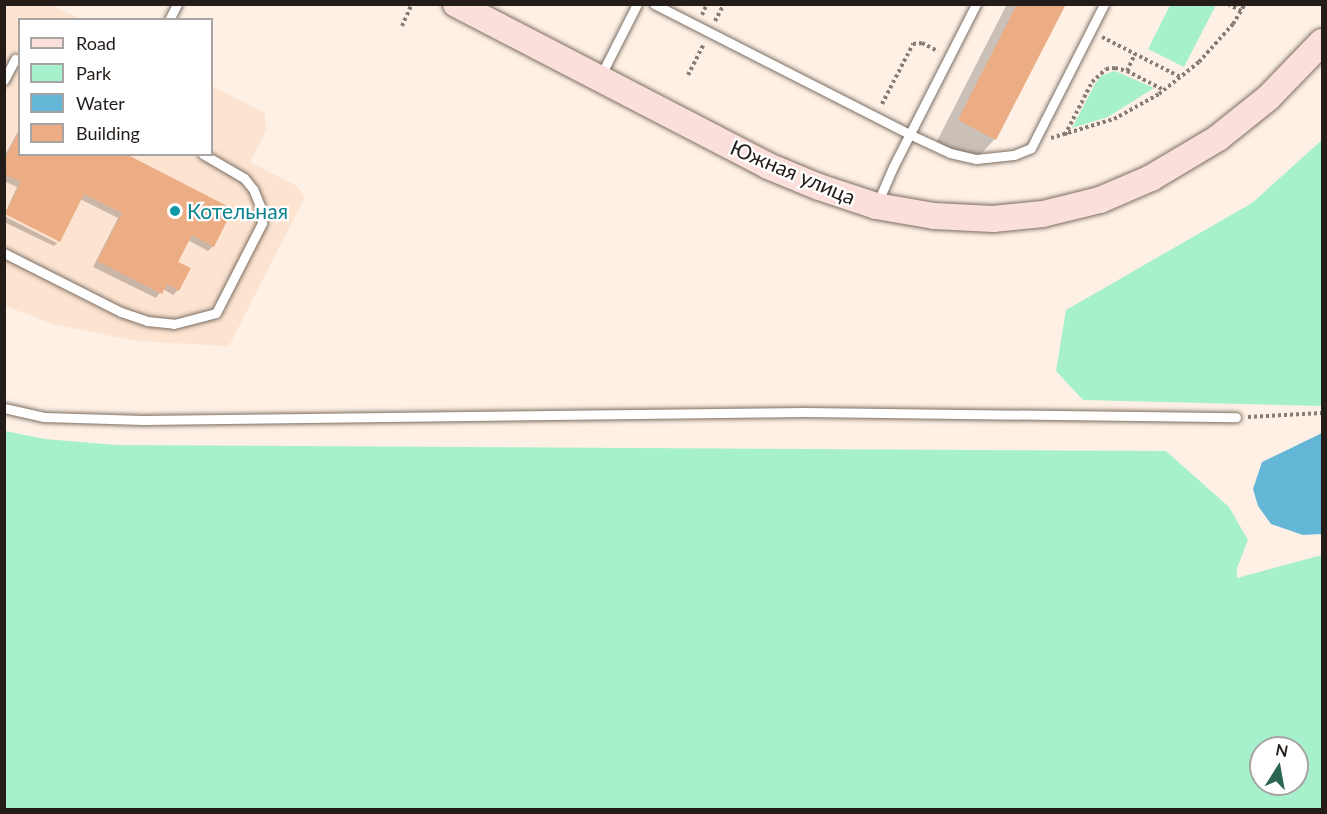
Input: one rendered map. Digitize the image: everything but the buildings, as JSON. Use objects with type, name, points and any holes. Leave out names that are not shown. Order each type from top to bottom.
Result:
[{"type":"street","name":"Южная улица","points":[[456,4],[768,166],[819,187],[876,206],[934,216],[993,219],[1043,214],[1100,200],[1151,178],[1218,138],[1268,98],[1323,42]]},
{"type":"lane","points":[[170,18],[177,4]]},
{"type":"lane","points":[[599,79],[637,4]]},
{"type":"lane","points":[[654,4],[909,134],[950,153],[976,159],[1014,155],[1031,148],[1104,4]]},
{"type":"lane","points":[[876,206],[909,134],[976,4]]},
{"type":"lane","points":[[4,54],[17,60],[4,80]]},
{"type":"lane","points":[[4,253],[121,312],[147,321],[174,324],[216,313],[262,223],[260,206],[253,189],[244,178],[206,156]]},
{"type":"lane","points":[[4,408],[44,417],[143,420],[804,412],[1236,417]]},
{"type":"path","points":[[402,26],[412,4]]},
{"type":"path","points":[[1228,4],[1241,11]]},
{"type":"path","points":[[1035,140],[1065,135],[1114,119],[1164,90],[1199,62],[1245,4]]},
{"type":"path","points":[[1090,32],[1180,77]]},
{"type":"path","points":[[876,117],[913,44],[922,42],[949,56]]},
{"type":"path","points":[[1127,71],[1135,54]]},
{"type":"path","points":[[1065,135],[1099,73],[1115,68],[1127,71],[1164,90]]},
{"type":"path","points":[[1236,417],[1323,413]]},
{"type":"shaded area","points":[[4,5],[51,5],[78,18],[18,18],[18,156],[213,156],[213,87],[265,113],[266,131],[250,162],[297,186],[305,197],[229,346],[135,341],[53,324],[5,306]]},
{"type":"green space","points":[[1170,5],[1216,5],[1184,67],[1148,49]]},
{"type":"green space","points":[[1115,71],[1154,88],[1108,117],[1072,128],[1101,76]]},
{"type":"green space","points":[[1322,140],[1322,406],[1083,400],[1056,371],[1066,310],[1252,203]]},
{"type":"green space","points":[[5,431],[45,439],[116,445],[1166,451],[1229,507],[1248,540],[1237,568],[1237,578],[1322,555],[1322,809],[5,809]]},
{"type":"water","points":[[1322,433],[1322,534],[1303,535],[1271,524],[1258,506],[1253,489],[1262,462]]},
{"type":"place","name":"Котельная","points":[[175,211]]}]
